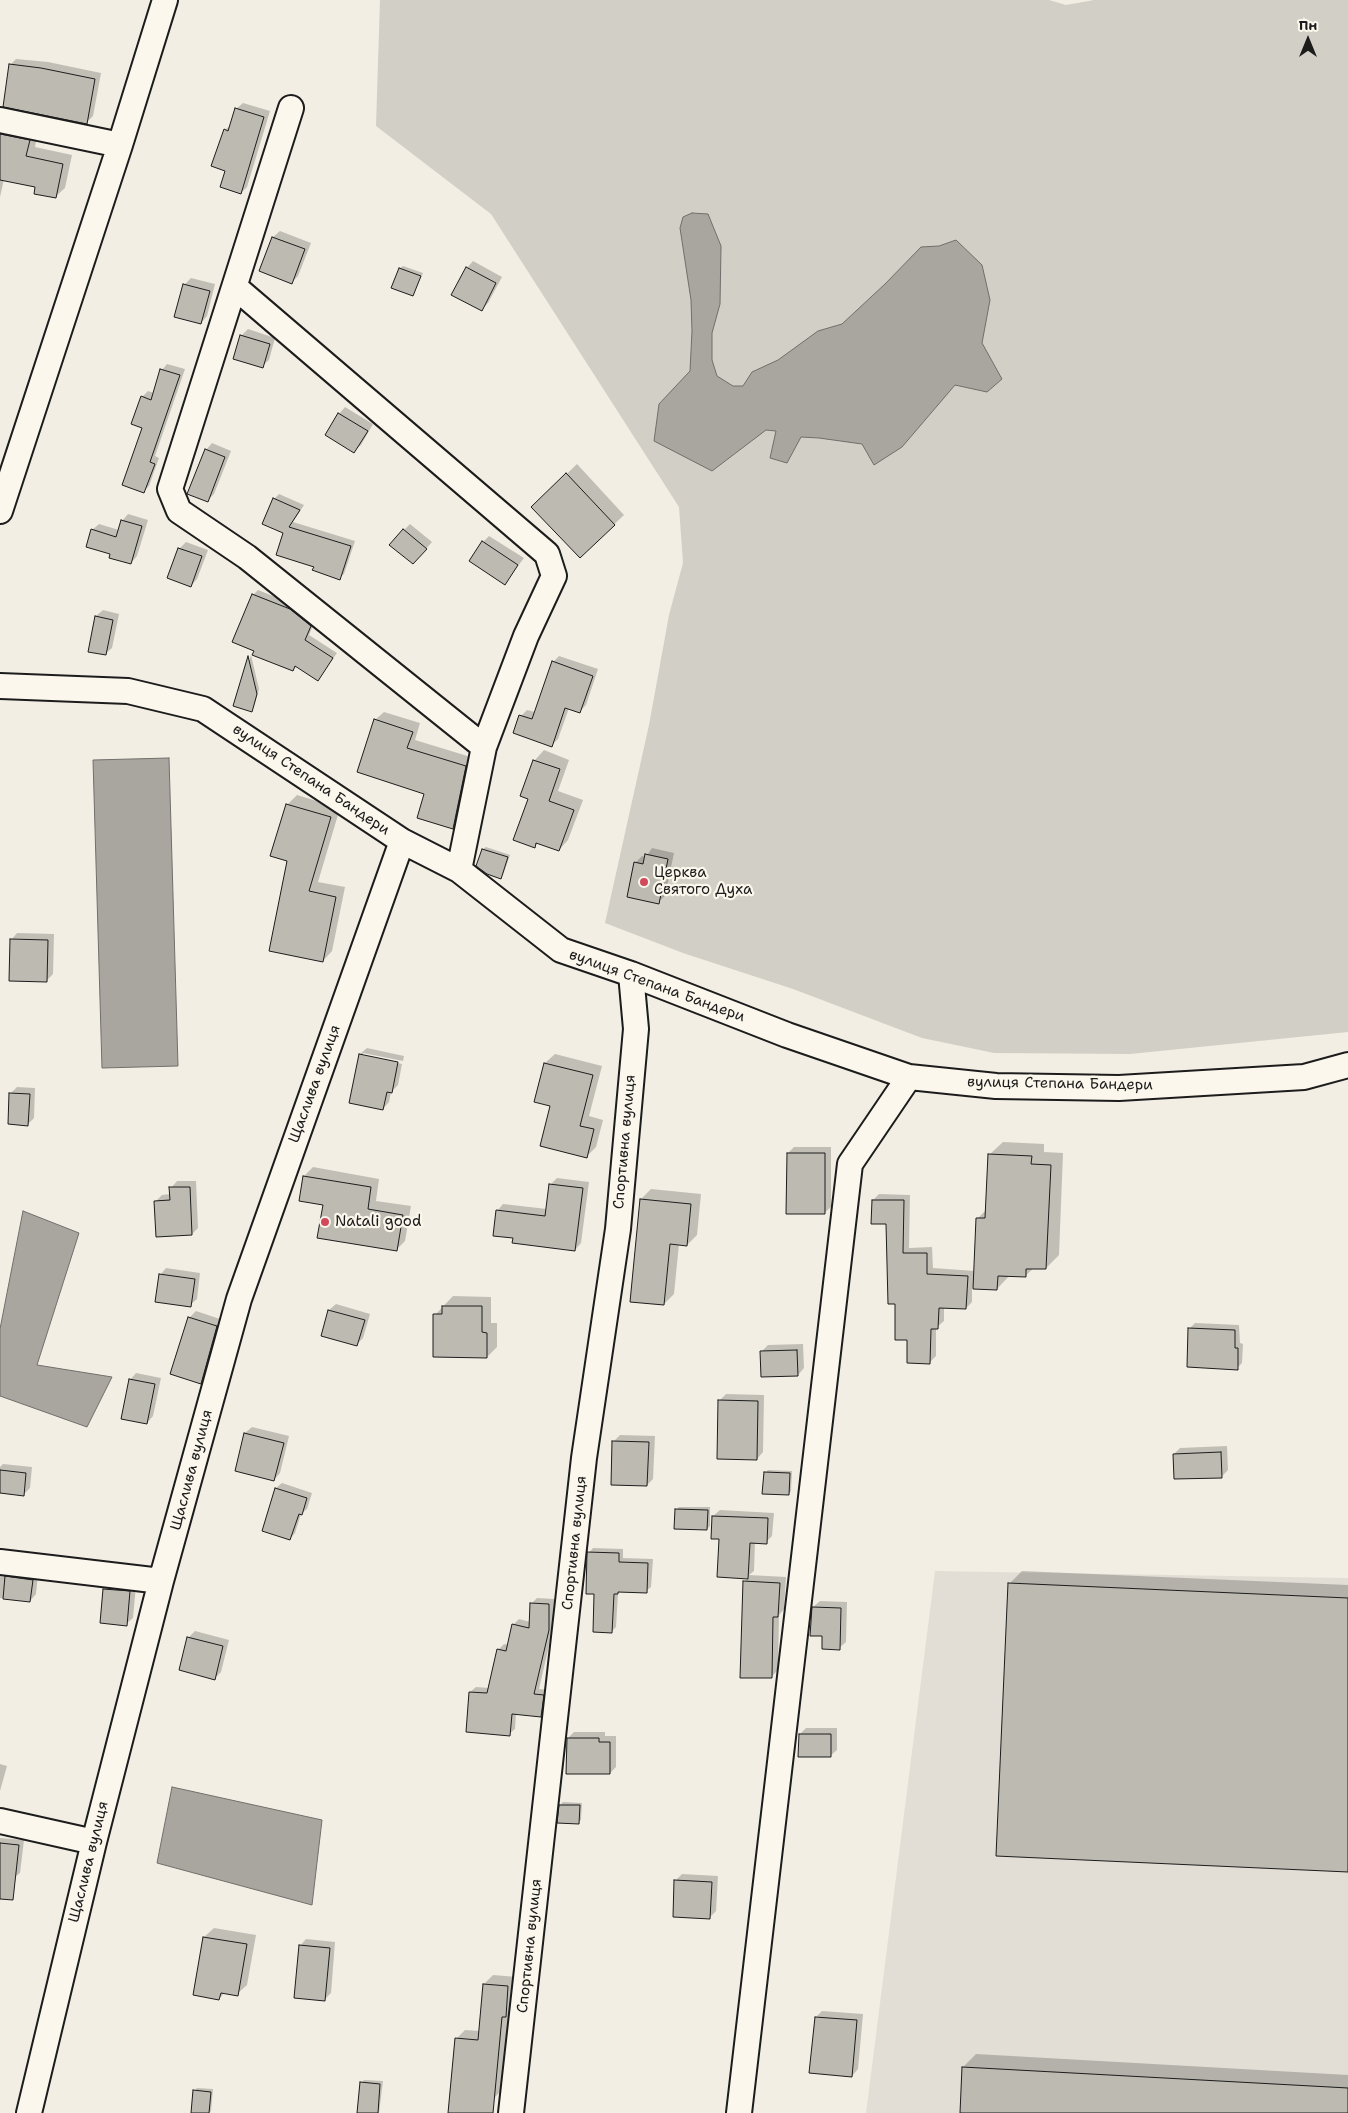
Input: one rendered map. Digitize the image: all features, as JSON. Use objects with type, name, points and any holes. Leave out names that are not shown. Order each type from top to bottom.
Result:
[{"type":"street","points":[[0,511],[120,145],[164,0]]},
{"type":"street","points":[[291,108],[170,488],[179,511],[247,557],[484,747]]},
{"type":"street","points":[[0,120],[120,145]]},
{"type":"street","points":[[235,287],[547,554],[554,576],[526,636],[484,747],[459,870]]},
{"type":"street","name":"вулиця Степана Бандери","points":[[0,686],[128,691],[203,709],[402,841],[459,870],[561,950],[909,1077],[996,1086],[1119,1088],[1304,1077],[1348,1065]]},
{"type":"street","name":"Щаслива вулиця","points":[[29,2113],[94,1842],[161,1581],[239,1298],[402,841]]},
{"type":"street","name":"Спортивна вулиця","points":[[511,2113],[584,1458],[618,1229],[636,1029],[631,974]]},
{"type":"street","points":[[739,2113],[850,1164],[909,1077]]},
{"type":"street","points":[[0,1562],[161,1581]]},
{"type":"street","points":[[0,1821],[94,1842]]},
{"type":"shaded area","points":[[380,0],[1049,0],[1066,5],[1094,0],[1348,0],[1348,1032],[1130,1054],[994,1053],[922,1038],[793,989],[683,953],[605,923],[649,725],[669,615],[683,563],[679,507],[491,214],[376,126]]},
{"type":"shaded area","points":[[692,213],[708,214],[721,246],[720,304],[712,333],[712,360],[717,376],[733,386],[743,386],[752,372],[778,360],[818,331],[842,324],[921,247],[939,246],[956,240],[982,265],[990,300],[982,343],[1002,379],[987,392],[955,385],[902,447],[874,465],[862,444],[819,438],[801,437],[787,463],[770,458],[776,431],[766,430],[712,471],[654,441],[659,404],[690,371],[691,300],[680,228],[683,217]]},
{"type":"shaded area","points":[[169,758],[178,1066],[102,1068],[93,760]]},
{"type":"shaded area","points":[[23,1211],[79,1233],[37,1365],[112,1377],[87,1427],[0,1396],[0,1329]]},
{"type":"shaded area","points":[[935,1571],[1348,1578],[1348,2113],[866,2113]]},
{"type":"shaded area","points":[[172,1787],[322,1820],[312,1905],[157,1863]]},
{"type":"building","points":[[9,64],[41,68],[95,79],[87,124],[3,107]]},
{"type":"building","points":[[235,108],[264,117],[241,194],[220,187],[225,171],[211,166],[224,129],[228,131]]},
{"type":"building","points":[[0,134],[30,140],[26,156],[63,164],[56,198],[34,194],[35,187],[0,180]]},
{"type":"building","points":[[272,237],[305,249],[292,284],[259,271]]},
{"type":"building","points":[[466,267],[496,283],[482,311],[451,295]]},
{"type":"building","points":[[399,268],[421,276],[413,296],[391,288]]},
{"type":"building","points":[[183,284],[210,291],[201,324],[174,317]]},
{"type":"building","points":[[240,335],[270,344],[263,368],[233,359]]},
{"type":"building","points":[[160,369],[180,375],[150,462],[155,464],[144,493],[122,485],[142,428],[131,424],[141,396],[151,400]]},
{"type":"building","points":[[338,413],[368,431],[354,453],[325,435]]},
{"type":"building","points":[[205,449],[225,457],[208,502],[187,494]]},
{"type":"building","points":[[566,473],[615,525],[580,558],[531,507]]},
{"type":"building","points":[[273,498],[300,510],[289,527],[351,546],[340,580],[312,570],[314,567],[276,555],[283,533],[262,524]]},
{"type":"building","points":[[121,520],[142,526],[131,564],[109,558],[110,554],[86,547],[91,529],[116,537]]},
{"type":"building","points":[[403,529],[427,549],[413,564],[389,545]]},
{"type":"building","points":[[482,541],[518,565],[505,585],[469,561]]},
{"type":"building","points":[[178,548],[202,556],[191,587],[167,578]]},
{"type":"building","points":[[252,594],[290,609],[311,626],[305,640],[333,658],[318,681],[295,666],[293,671],[252,655],[254,651],[232,642]]},
{"type":"building","points":[[95,616],[113,620],[106,655],[88,652]]},
{"type":"building","points":[[248,656],[257,694],[252,712],[233,706]]},
{"type":"building","points":[[552,661],[593,676],[580,713],[565,708],[552,747],[513,733],[519,715],[532,719]]},
{"type":"building","points":[[374,719],[413,732],[407,748],[466,766],[453,829],[417,818],[424,794],[357,772]]},
{"type":"building","points":[[533,760],[560,769],[549,801],[574,810],[559,851],[536,843],[535,848],[513,840],[528,799],[520,796]]},
{"type":"building","points":[[286,804],[331,817],[309,891],[336,897],[323,962],[269,951],[287,861],[270,856]]},
{"type":"building","points":[[482,849],[508,857],[501,879],[487,874],[476,866]]},
{"type":"building","points":[[645,854],[668,859],[659,904],[627,897],[634,862],[643,864]]},
{"type":"building","points":[[10,939],[48,940],[47,982],[9,981]]},
{"type":"building","points":[[359,1054],[398,1062],[392,1093],[387,1092],[383,1110],[349,1103]]},
{"type":"building","points":[[544,1063],[593,1075],[580,1126],[594,1129],[587,1158],[540,1146],[550,1106],[534,1102]]},
{"type":"building","points":[[9,1093],[30,1094],[28,1126],[8,1124]]},
{"type":"building","points":[[787,1153],[825,1153],[825,1214],[786,1214]]},
{"type":"building","points":[[988,1154],[1032,1156],[1031,1164],[1051,1165],[1046,1269],[1026,1269],[1026,1277],[998,1276],[997,1290],[973,1289],[976,1218],[985,1218]]},
{"type":"building","points":[[303,1176],[371,1187],[368,1209],[403,1215],[397,1251],[317,1238],[323,1205],[299,1201]]},
{"type":"building","points":[[549,1184],[583,1188],[575,1251],[512,1243],[513,1238],[493,1236],[496,1210],[545,1216]]},
{"type":"building","points":[[169,1187],[190,1187],[192,1235],[156,1237],[154,1201],[170,1200]]},
{"type":"building","points":[[640,1199],[691,1204],[687,1246],[670,1244],[664,1305],[630,1302]]},
{"type":"building","points":[[872,1200],[904,1200],[903,1253],[927,1253],[927,1274],[968,1276],[966,1309],[939,1308],[938,1329],[931,1329],[930,1364],[907,1363],[907,1340],[895,1340],[895,1304],[888,1304],[886,1224],[871,1224]]},
{"type":"building","points":[[159,1274],[195,1279],[191,1307],[155,1302]]},
{"type":"building","points":[[442,1306],[482,1306],[482,1332],[487,1333],[487,1358],[433,1357],[433,1314],[442,1314]]},
{"type":"building","points":[[328,1310],[365,1320],[357,1346],[321,1336]]},
{"type":"building","points":[[188,1317],[217,1326],[201,1384],[170,1374]]},
{"type":"building","points":[[1188,1328],[1235,1330],[1235,1348],[1238,1348],[1238,1370],[1187,1367]]},
{"type":"building","points":[[797,1350],[798,1376],[761,1377],[760,1351]]},
{"type":"building","points":[[129,1379],[155,1384],[147,1424],[121,1419]]},
{"type":"building","points":[[718,1400],[758,1401],[757,1460],[717,1459]]},
{"type":"building","points":[[244,1433],[284,1443],[274,1481],[235,1471]]},
{"type":"building","points":[[612,1441],[649,1442],[647,1486],[611,1485]]},
{"type":"building","points":[[1221,1452],[1222,1478],[1174,1479],[1173,1454]]},
{"type":"building","points":[[0,1470],[26,1473],[24,1496],[0,1493]]},
{"type":"building","points":[[764,1472],[790,1473],[789,1495],[762,1494]]},
{"type":"building","points":[[275,1488],[307,1498],[302,1515],[299,1514],[290,1540],[262,1531]]},
{"type":"building","points":[[675,1509],[708,1510],[707,1530],[674,1529]]},
{"type":"building","points":[[712,1516],[768,1518],[767,1544],[750,1543],[748,1579],[717,1577],[719,1539],[711,1539]]},
{"type":"building","points":[[587,1552],[619,1553],[619,1562],[648,1563],[647,1593],[618,1592],[618,1594],[614,1594],[612,1633],[593,1632],[594,1594],[586,1594]]},
{"type":"building","points":[[5,1576],[33,1580],[30,1602],[3,1599]]},
{"type":"building","points":[[743,1581],[780,1583],[778,1617],[773,1617],[772,1678],[740,1678]]},
{"type":"building","points":[[1008,1583],[1348,1598],[1348,1872],[996,1856]]},
{"type":"building","points":[[103,1589],[130,1591],[127,1626],[100,1623]]},
{"type":"building","points":[[530,1603],[549,1604],[549,1630],[534,1694],[544,1695],[541,1717],[512,1714],[510,1736],[466,1732],[469,1692],[487,1693],[497,1649],[506,1651],[512,1624],[529,1628]]},
{"type":"building","points":[[812,1607],[841,1608],[840,1650],[822,1649],[822,1636],[810,1636]]},
{"type":"building","points":[[187,1637],[223,1646],[215,1680],[179,1670]]},
{"type":"building","points":[[799,1734],[831,1734],[831,1757],[798,1757]]},
{"type":"building","points":[[567,1738],[599,1738],[599,1742],[610,1742],[610,1774],[566,1774]]},
{"type":"building","points":[[559,1805],[580,1805],[579,1824],[557,1823]]},
{"type":"building","points":[[0,1843],[19,1845],[13,1900],[0,1899]]},
{"type":"building","points":[[674,1880],[712,1882],[710,1919],[673,1917]]},
{"type":"building","points":[[203,1937],[247,1944],[238,1996],[221,1993],[219,2000],[193,1995]]},
{"type":"building","points":[[299,1945],[330,1948],[325,2001],[294,1998]]},
{"type":"building","points":[[483,1984],[508,1986],[506,2017],[502,2017],[493,2113],[448,2113],[455,2038],[478,2040]]},
{"type":"building","points":[[815,2017],[857,2020],[852,2077],[809,2073]]},
{"type":"building","points":[[962,2067],[1348,2088],[1348,2113],[960,2113]]},
{"type":"building","points":[[360,2082],[380,2084],[378,2113],[357,2113]]},
{"type":"building","points":[[193,2090],[211,2092],[209,2113],[191,2113]]},
{"type":"place","name":"Церква Святого Духа","points":[[644,882]]},
{"type":"place","name":"Natali good","points":[[325,1222]]}]
